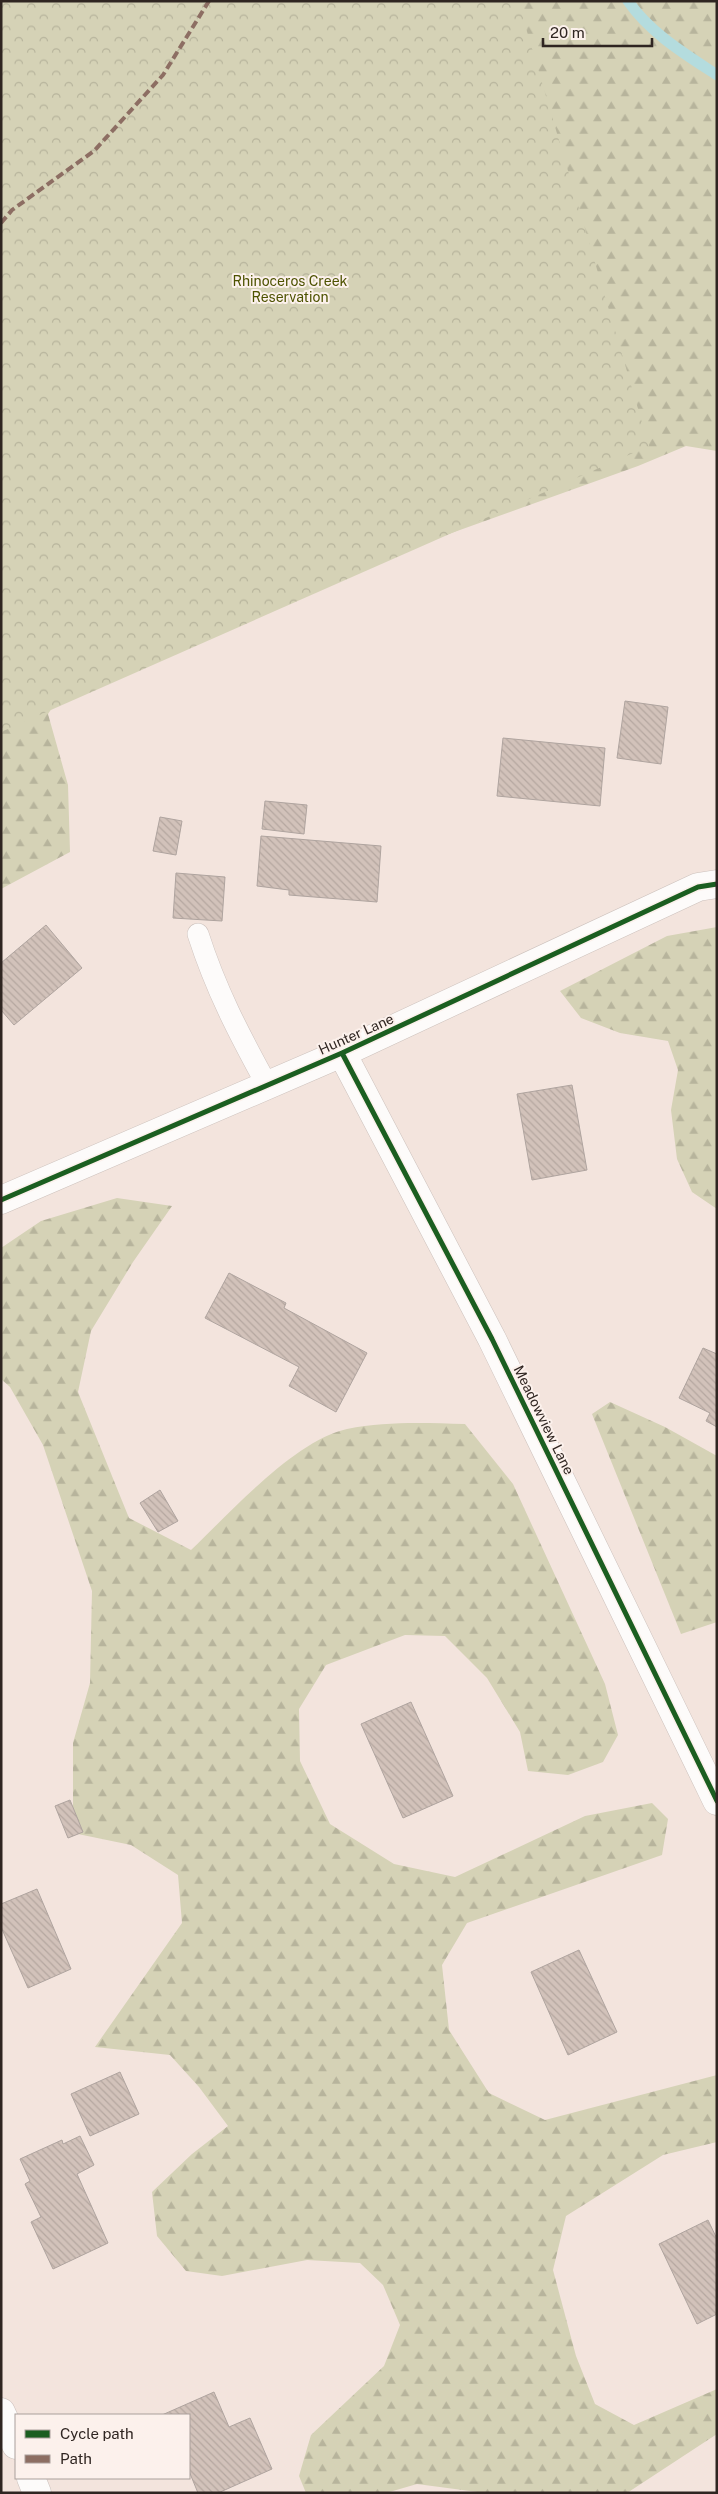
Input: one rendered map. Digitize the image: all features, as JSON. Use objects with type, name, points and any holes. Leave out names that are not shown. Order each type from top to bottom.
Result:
[{"type":"street","name":"Hunter Lane","points":[[1,1200],[342,1053],[698,887],[717,884]]},
{"type":"street","name":"Meadowview Lane","points":[[342,1053],[492,1338],[717,1801]]},
{"type":"street","points":[[1,2412],[15,2443]]},
{"type":"street","points":[[31,2479],[37,2493]]},
{"type":"lane","points":[[198,934],[211,976],[230,1020],[267,1085]]},
{"type":"green space","name":"Rhinoceros Creek Reservation","points":[[1,1],[717,1],[717,451],[686,446],[638,466],[357,567],[67,685],[48,714],[68,785],[70,852],[1,889]]},
{"type":"green space","name":"Rhinoceros Creek Reservation","points":[[1,1],[518,1],[649,446],[1,732]]},
{"type":"green space","points":[[717,927],[717,1209],[692,1192],[677,1159],[671,1110],[678,1070],[668,1041],[620,1033],[581,1018],[560,991],[667,936]]},
{"type":"green space","points":[[117,1198],[172,1206],[133,1262],[91,1331],[78,1392],[129,1518],[191,1550],[244,1498],[285,1462],[306,1447],[327,1436],[362,1426],[406,1423],[465,1424],[513,1484],[605,1684],[618,1735],[603,1762],[568,1775],[528,1771],[520,1732],[487,1678],[445,1636],[405,1635],[326,1665],[299,1709],[300,1761],[330,1824],[394,1864],[455,1877],[585,1816],[652,1803],[668,1819],[662,1855],[467,1923],[442,1965],[449,2030],[489,2093],[545,2120],[717,2075],[717,2142],[663,2155],[566,2216],[553,2270],[576,2356],[595,2404],[634,2425],[717,2389],[717,2434],[627,2493],[485,2493],[417,2484],[386,2493],[306,2493],[299,2476],[311,2435],[384,2366],[400,2325],[383,2285],[360,2263],[307,2260],[222,2276],[186,2271],[157,2236],[152,2192],[192,2154],[228,2126],[199,2087],[170,2055],[95,2047],[182,1923],[178,1875],[131,1845],[73,1833],[73,1743],[90,1683],[92,1591],[43,1445],[10,1387],[1,1379],[1,1248],[41,1221]]},
{"type":"green space","points":[[610,1402],[665,1427],[717,1456],[717,1622],[681,1634],[592,1414]]},
{"type":"building","points":[[625,701],[668,707],[661,764],[617,758]]},
{"type":"building","points":[[503,738],[605,748],[600,806],[497,796]]},
{"type":"building","points":[[265,801],[307,805],[304,834],[262,829]]},
{"type":"building","points":[[160,817],[182,821],[176,855],[153,851]]},
{"type":"building","points":[[261,836],[381,846],[377,902],[289,895],[289,890],[257,886]]},
{"type":"building","points":[[176,873],[225,877],[222,921],[173,918]]},
{"type":"building","points":[[46,925],[82,968],[14,1025],[1,1010],[1,963]]},
{"type":"building","points":[[572,1085],[587,1170],[532,1180],[517,1094]]},
{"type":"building","points":[[229,1273],[286,1303],[284,1308],[367,1353],[336,1412],[289,1386],[299,1367],[205,1318]]},
{"type":"building","points":[[703,1348],[717,1354],[717,1427],[706,1421],[710,1413],[679,1398]]},
{"type":"building","points":[[160,1490],[178,1521],[158,1532],[140,1503]]},
{"type":"building","points":[[411,1702],[453,1796],[403,1818],[361,1724]]},
{"type":"building","points":[[70,1800],[83,1832],[68,1838],[55,1806]]},
{"type":"building","points":[[37,1889],[71,1969],[28,1988],[1,1927],[1,1904]]},
{"type":"building","points":[[579,1950],[617,2032],[568,2055],[531,1972]]},
{"type":"building","points":[[120,2072],[139,2114],[90,2136],[71,2094]]},
{"type":"building","points":[[80,2136],[94,2165],[77,2174],[108,2243],[53,2269],[31,2222],[41,2217],[25,2184],[30,2181],[20,2159],[62,2140],[63,2144]]},
{"type":"building","points":[[708,2220],[717,2239],[717,2314],[697,2324],[659,2244]]},
{"type":"building","points":[[214,2392],[229,2427],[250,2418],[272,2469],[218,2493],[198,2493],[190,2473],[190,2414],[164,2414]]},
{"type":"waterway","points":[[628,1],[657,33],[717,75]]},
{"type":"marked path","points":[[1,223],[12,210],[94,151],[163,75],[209,1]]},
{"type":"cycle path","points":[[1,1200],[342,1053],[698,887],[717,884]]},
{"type":"cycle path","points":[[342,1053],[492,1339],[717,1801]]}]
